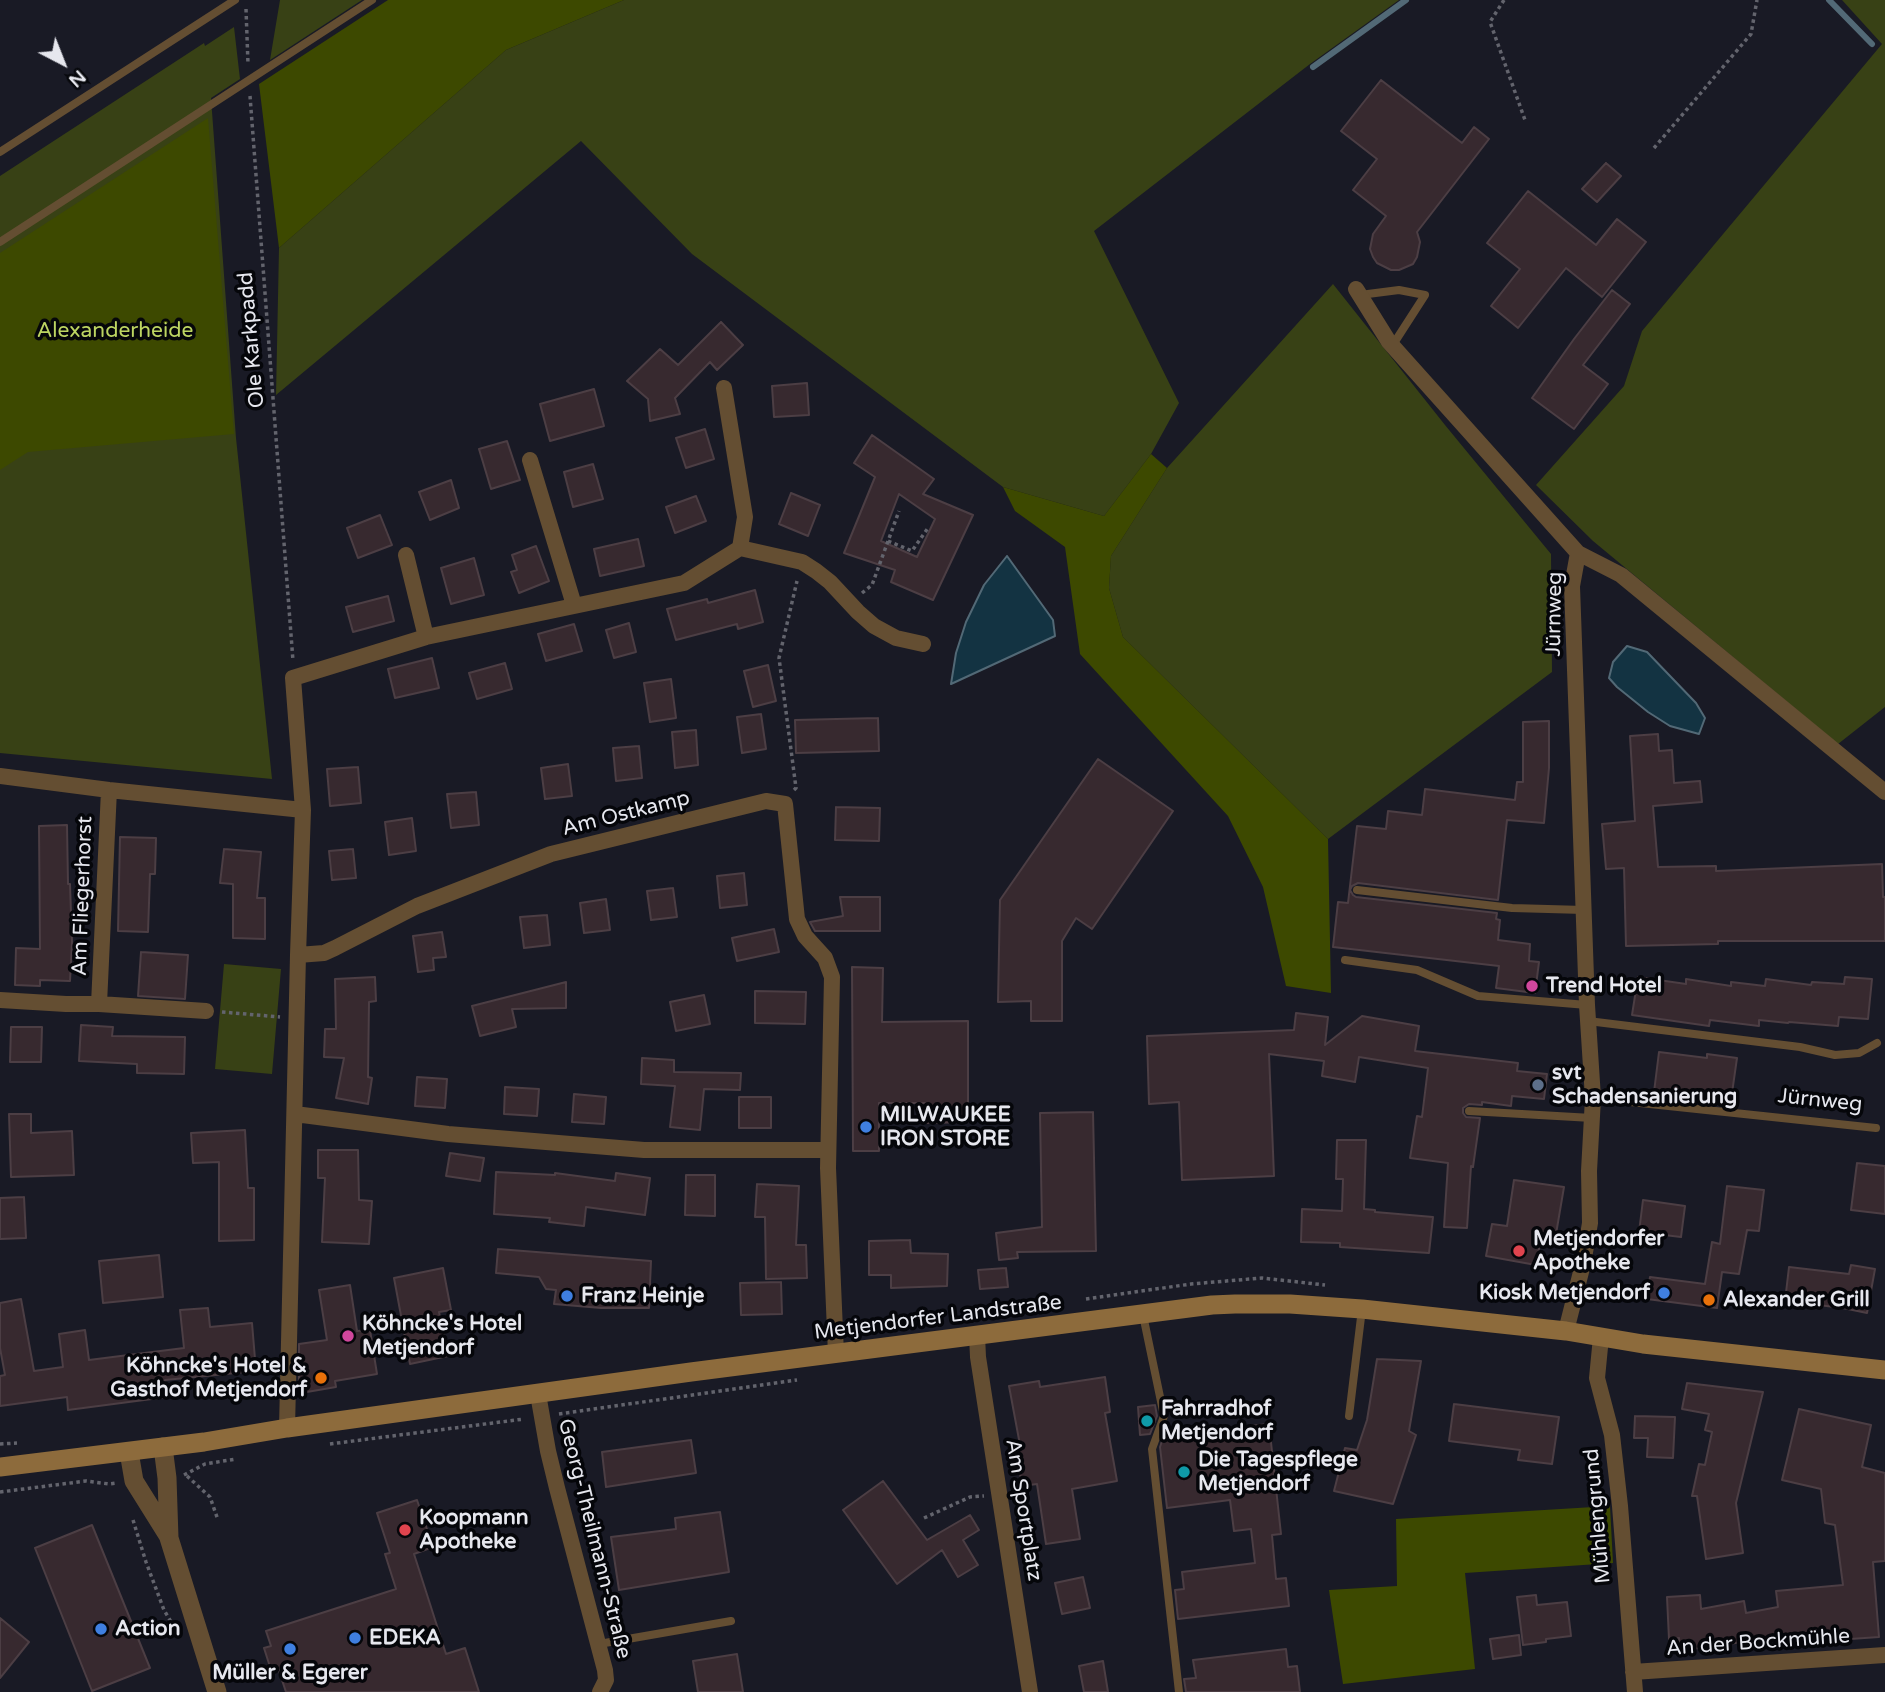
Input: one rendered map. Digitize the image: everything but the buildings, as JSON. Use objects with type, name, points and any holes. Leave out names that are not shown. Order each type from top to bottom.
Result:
[{"type":"main road","name":"Metjendorfer Landstraße","points":[[0,1467],[129,1452],[538,1394],[1212,1305],[1290,1304],[1362,1309],[1566,1331],[1643,1344],[1885,1370]]},
{"type":"street","name":"Jürnweg","points":[[1358,292],[1389,342],[1578,553],[1572,586],[1587,1013],[1593,1098],[1589,1171],[1590,1223],[1566,1331]]},
{"type":"street","points":[[724,388],[745,517],[740,548]]},
{"type":"street","points":[[530,460],[574,605]]},
{"type":"street","points":[[288,1428],[303,810],[293,678],[426,637],[684,583],[740,548],[802,562],[816,571],[874,626],[896,638],[923,644]]},
{"type":"street","points":[[1578,553],[1622,575],[1885,792]]},
{"type":"street","points":[[406,555],[426,637]]},
{"type":"street","name":"Am Fliegerhorst","points":[[0,776],[303,810]]},
{"type":"street","name":"Am Fliegerhorst","points":[[100,1004],[109,790]]},
{"type":"street","name":"Am Ostkamp","points":[[298,955],[324,953],[417,906],[551,854],[766,801],[785,804]]},
{"type":"street","points":[[785,804],[797,919],[805,936],[825,958],[832,977],[827,1150],[836,1354]]},
{"type":"street","name":"Am Fliegerhorst","points":[[0,1000],[206,1011]]},
{"type":"street","points":[[295,1114],[448,1134],[644,1150],[827,1150]]},
{"type":"street","name":"Am Sportplatz","points":[[977,1335],[978,1357],[1030,1692]]},
{"type":"street","name":"Mühlengrund","points":[[1601,1337],[1597,1378],[1612,1435],[1634,1692]]},
{"type":"street","name":"Georg-Theilmann-Straße","points":[[538,1394],[561,1505],[599,1644],[606,1680],[600,1692]]},
{"type":"street","points":[[163,1447],[169,1538]]},
{"type":"street","points":[[129,1452],[134,1481],[169,1538],[218,1692]]},
{"type":"street","name":"An der Bockmühle","points":[[1633,1672],[1885,1655]]},
{"type":"lane","points":[[0,152],[235,0]]},
{"type":"lane","points":[[0,242],[372,0]]},
{"type":"lane","points":[[1358,292],[1399,290],[1425,295],[1396,340],[1389,342]]},
{"type":"lane","points":[[1357,890],[1512,908],[1584,911]]},
{"type":"lane","points":[[1345,960],[1417,970],[1478,996],[1800,1047],[1835,1055],[1859,1053],[1877,1043]]},
{"type":"lane","name":"Jürnweg","points":[[1593,1098],[1876,1128]]},
{"type":"lane","points":[[1469,1111],[1592,1118]]},
{"type":"lane","points":[[1349,1416],[1362,1309]]},
{"type":"lane","points":[[1143,1314],[1164,1416],[1152,1449],[1179,1692]]},
{"type":"lane","points":[[599,1644],[732,1621]]},
{"type":"path","name":"Ole Karkpadd","points":[[245,0],[248,80],[293,678]]},
{"type":"path","points":[[1504,0],[1490,22],[1525,120]]},
{"type":"path","points":[[1654,148],[1751,34],[1757,0]]},
{"type":"path","points":[[849,603],[873,585],[899,511]]},
{"type":"path","points":[[888,541],[912,551],[928,528]]},
{"type":"path","points":[[785,804],[796,788],[779,658],[802,562]]},
{"type":"path","points":[[206,1011],[297,1018]]},
{"type":"path","points":[[329,1444],[800,1380]]},
{"type":"path","points":[[218,1520],[210,1497],[186,1475],[205,1464],[244,1457]]},
{"type":"path","points":[[0,1492],[86,1481],[109,1484],[116,1492]]},
{"type":"path","points":[[924,1518],[970,1497],[999,1494]]},
{"type":"path","points":[[130,1509],[164,1610],[177,1632]]},
{"type":"green space","points":[[280,0],[362,0],[270,60]]},
{"type":"green space","points":[[388,0],[624,0],[506,50],[279,248],[259,84]]},
{"type":"green space","points":[[624,0],[1399,0],[1310,64],[1094,231],[1179,403],[1151,454],[1104,516],[1003,487],[692,254],[581,141],[276,395],[279,248],[506,50]]},
{"type":"green space","points":[[1842,0],[1885,0],[1885,707],[1838,744],[1593,541],[1536,485],[1624,386],[1642,331],[1882,44]]},
{"type":"green space","points":[[234,27],[240,79],[211,98],[236,438],[272,779],[0,753],[0,176],[204,43],[205,46]]},
{"type":"green space","name":"Alexanderheide","points":[[208,118],[234,434],[28,452],[0,470],[0,253]]},
{"type":"green space","points":[[1333,284],[1551,554],[1552,672],[1328,839],[1123,637],[1109,588],[1111,556],[1167,468]]},
{"type":"green space","points":[[1151,454],[1167,468],[1111,556],[1109,588],[1123,637],[1328,839],[1331,993],[1286,986],[1263,887],[1228,816],[1080,654],[1065,547],[1015,511],[1003,487],[1104,516]]},
{"type":"green space","points":[[224,964],[281,969],[272,1074],[215,1069]]},
{"type":"green space","points":[[1610,1506],[1613,1563],[1465,1573],[1475,1669],[1343,1684],[1329,1590],[1397,1586],[1396,1519]]},
{"type":"water","points":[[1007,556],[1053,620],[1055,636],[951,684],[956,653],[966,622],[984,585]]},
{"type":"water","points":[[1627,646],[1647,652],[1696,703],[1705,718],[1699,734],[1670,726],[1648,712],[1609,678],[1613,662]]},
{"type":"waterway","points":[[1313,67],[1406,0]]},
{"type":"waterway","points":[[1829,0],[1872,44]]},
{"type":"place","name":"Trend Hotel","points":[[1532,986]]},
{"type":"place","name":"svt Schadensanierung","points":[[1538,1085]]},
{"type":"place","name":"MILWAUKEE IRON STORE","points":[[866,1127]]},
{"type":"place","name":"Metjendorfer Apotheke","points":[[1519,1251]]},
{"type":"place","name":"Kiosk Metjendorf","points":[[1664,1293]]},
{"type":"place","name":"Franz Heinje","points":[[567,1296]]},
{"type":"place","name":"Alexander Grill","points":[[1709,1300]]},
{"type":"place","name":"Köhncke's Hotel Metjendorf","points":[[348,1336]]},
{"type":"place","name":"Köhncke's Hotel & Gasthof Metjendorf","points":[[321,1378]]},
{"type":"place","name":"Fahrradhof Metjendorf","points":[[1147,1421]]},
{"type":"place","name":"Die Tagespflege Metjendorf","points":[[1184,1472]]},
{"type":"place","name":"Koopmann Apotheke","points":[[405,1530]]},
{"type":"place","name":"Action","points":[[101,1629]]},
{"type":"place","name":"EDEKA","points":[[355,1638]]},
{"type":"place","name":"Müller & Egerer","points":[[290,1649]]}]
